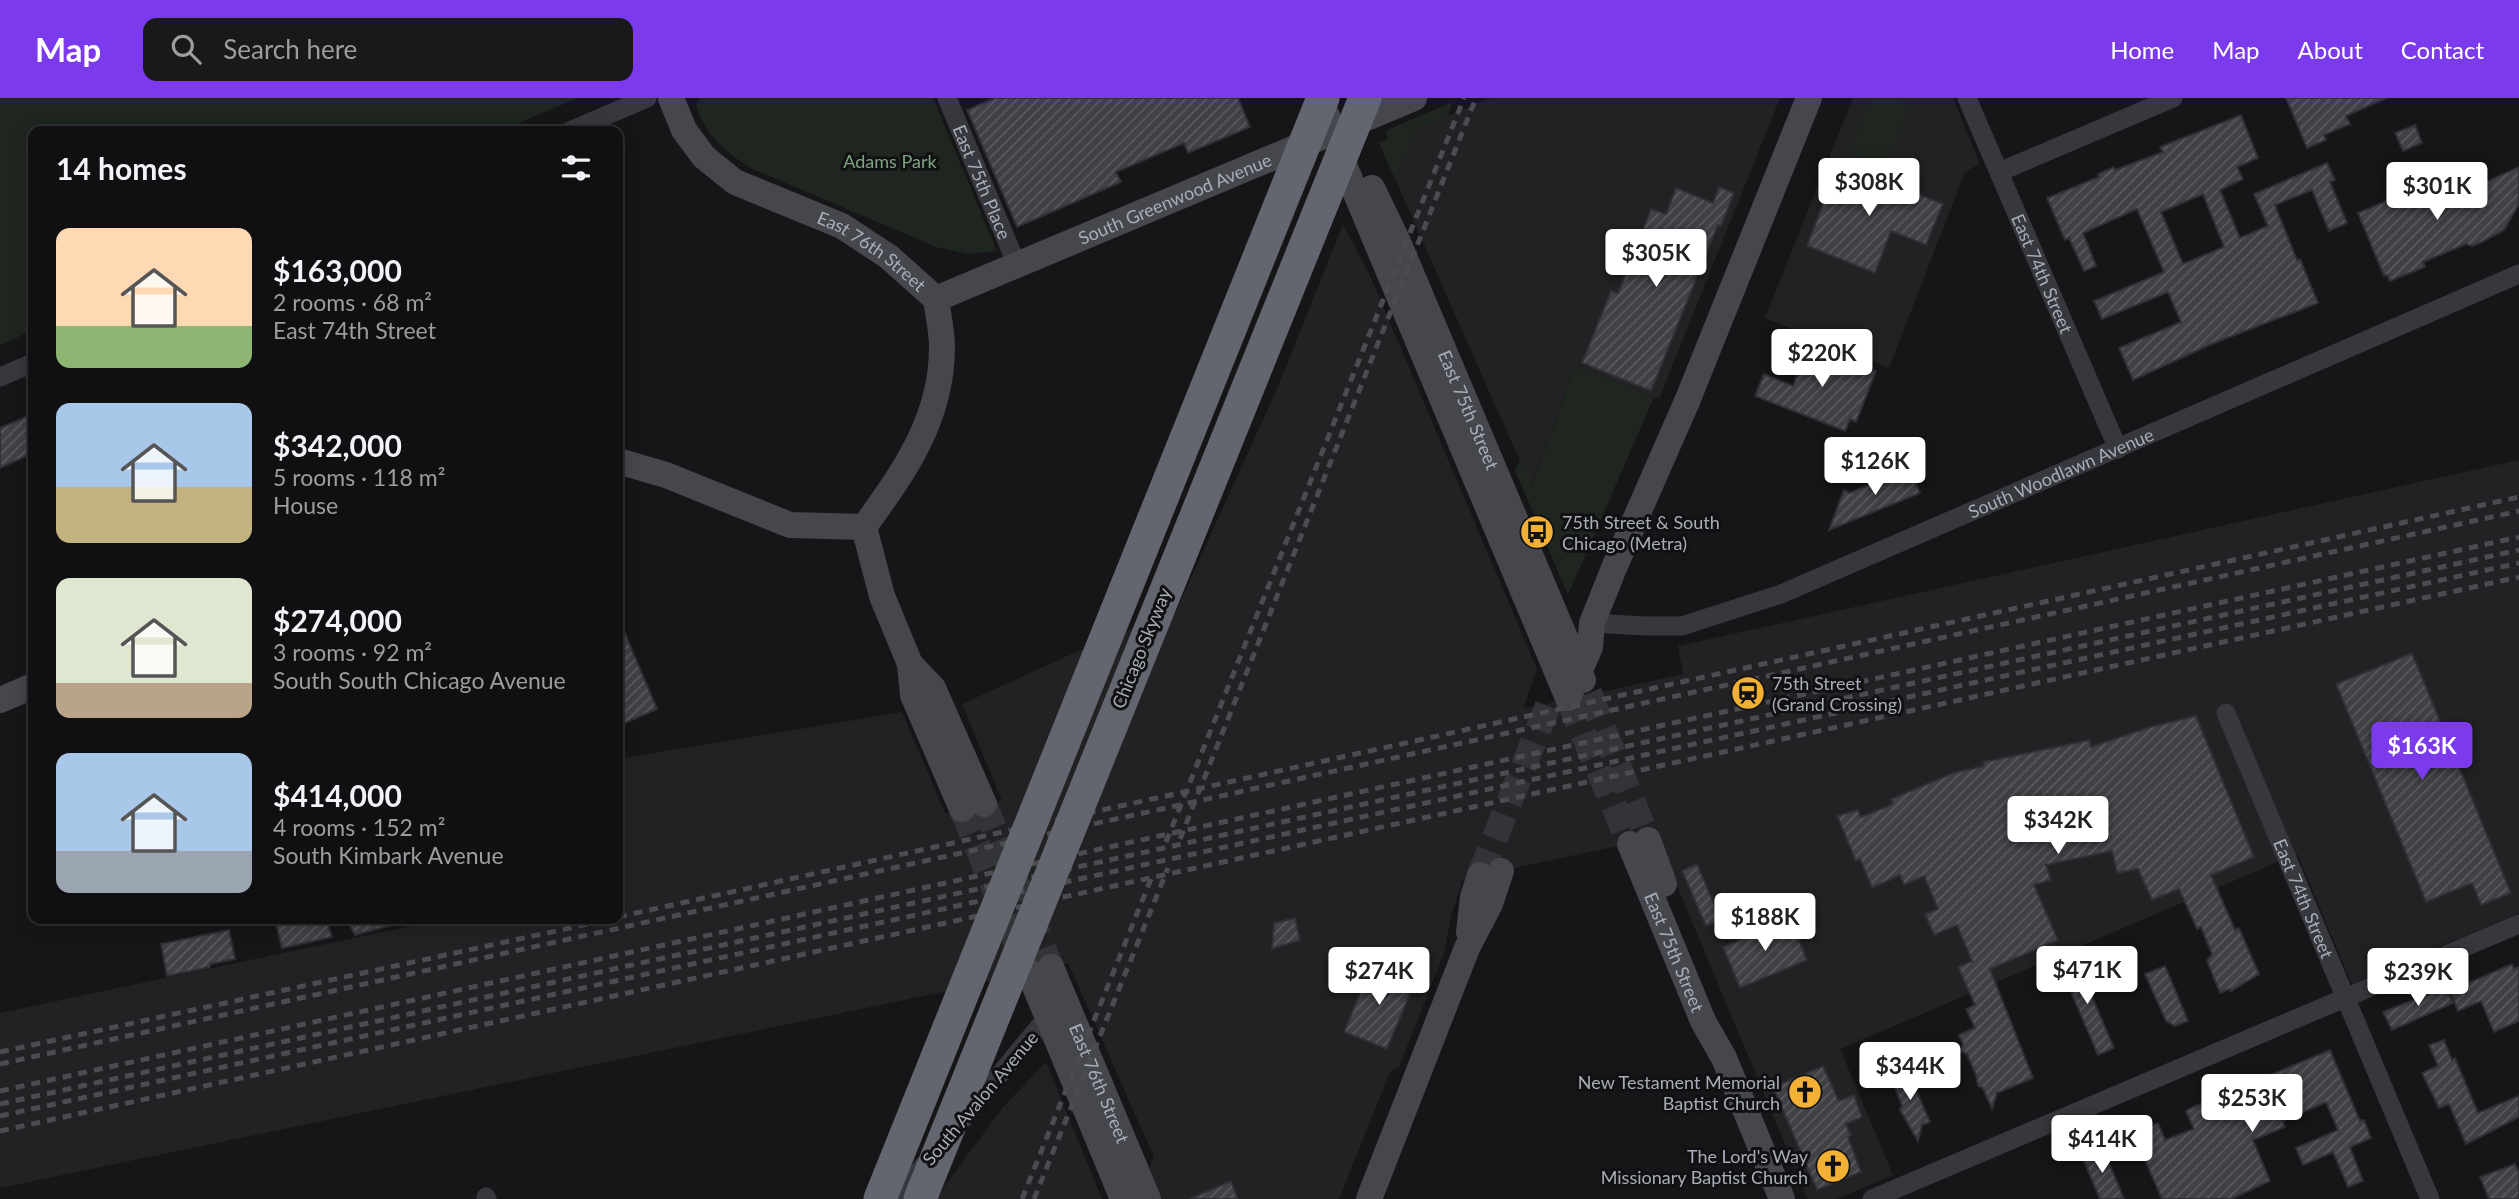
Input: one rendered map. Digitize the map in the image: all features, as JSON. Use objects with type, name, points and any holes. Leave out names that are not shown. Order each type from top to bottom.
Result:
[{"type":"highway","name":"Chicago Skyway","points":[[880,1199],[1321,98]]},
{"type":"highway","name":"Chicago Skyway","points":[[920,1199],[1365,98]]},
{"type":"street","points":[[582,126],[647,98]]},
{"type":"street","name":"East 76th Street","points":[[671,98],[684,130],[704,157],[735,182],[842,226],[889,257],[936,299],[942,345],[940,386],[928,422],[904,472],[864,527]]},
{"type":"street","name":"East 75th Street","points":[[1321,98],[1344,165],[1569,682],[1574,640],[1592,622]]},
{"type":"street","name":"South Greenwood Avenue","points":[[936,299],[1414,98]]},
{"type":"street","points":[[1592,622],[1688,399],[1809,98]]},
{"type":"street","name":"East 74th Street","points":[[1967,98],[2118,449]]},
{"type":"street","points":[[1999,172],[2173,98]]},
{"type":"street","name":"East 75th Place","points":[[949,103],[1017,265]]},
{"type":"street","name":"South Woodlawn Avenue","points":[[1592,622],[1682,626],[1781,594],[2519,274]]},
{"type":"street","points":[[0,377],[28,365]]},
{"type":"street","points":[[623,462],[666,475],[790,525],[864,527],[882,596],[910,664],[933,688],[973,806]]},
{"type":"street","points":[[0,700],[28,688]]},
{"type":"street","name":"East 74th Street","points":[[2226,713],[2430,1199]]},
{"type":"street","name":"East 75th Street","points":[[1639,842],[1703,1021],[1724,1058],[1782,1199]]},
{"type":"street","points":[[1369,1199],[1467,948],[1473,897],[1490,873]]},
{"type":"street","points":[[1872,1199],[2519,924]]},
{"type":"street","name":"East 76th Street","points":[[1040,970],[1123,1199]]},
{"type":"street","name":"East 76th Street","points":[[1055,1007],[1148,1199]]},
{"type":"street","name":"South Avalon Avenue","points":[[896,1199],[1055,1007]]},
{"type":"shaded area","points":[[1491,98],[1780,98],[1659,399],[1575,366],[1531,486],[1395,179],[1417,128]]},
{"type":"shaded area","points":[[1853,98],[1953,98],[1980,164],[1965,172],[1889,368],[1765,318]]},
{"type":"shaded area","points":[[1343,224],[1371,278],[1537,669],[1523,709],[1683,674],[1678,646],[2519,460],[2519,913],[2352,984],[2297,854],[1840,1049],[1893,1175],[1837,1199],[1808,1199],[1672,874],[1660,837],[1463,879],[1452,913],[1444,953],[1399,1067],[1390,1072],[1339,1199],[1158,1199],[1147,1174],[1154,1157],[1068,963],[943,992],[0,1188],[0,1013],[415,924],[623,924],[623,758],[902,712],[945,813],[1002,801],[962,704],[1067,656],[1176,611],[1277,389]]},
{"type":"shaded area","points":[[1046,1062],[1102,1199],[935,1199],[1004,1106]]},
{"type":"green space","points":[[0,98],[578,98],[512,126],[28,126],[28,332],[0,345]]},
{"type":"green space","name":"Adams Park","points":[[700,98],[933,98],[997,251],[968,254],[936,247],[750,168],[724,149],[710,134],[696,105]]},
{"type":"green space","points":[[1872,98],[1895,98],[1910,105],[1886,167],[1849,152]]},
{"type":"green space","points":[[1453,102],[1447,116],[1417,128],[1395,179],[1379,143],[1388,138],[1385,131]]},
{"type":"green space","points":[[1575,366],[1654,397],[1568,595],[1515,470],[1520,461],[1532,485]]},
{"type":"building","points":[[995,98],[1238,98],[1250,127],[1188,153],[1184,143],[1116,172],[1121,182],[1017,227],[967,110]]},
{"type":"building","points":[[2286,98],[2386,98],[2346,116],[2350,124],[2324,135],[2326,140],[2307,148]]},
{"type":"building","points":[[2241,115],[2258,158],[2237,167],[2243,179],[2220,190],[2240,238],[2268,226],[2254,194],[2327,163],[2335,180],[2330,182],[2347,223],[2329,231],[2312,190],[2275,205],[2318,303],[2214,343],[2133,380],[2119,348],[2181,322],[2168,292],[2102,319],[2094,301],[2164,272],[2137,209],[2083,233],[2096,266],[2084,271],[2069,238],[2065,240],[2047,198],[2099,177],[2098,174],[2114,167],[2115,170],[2163,152],[2160,147]],"holes":[[[2203,194],[2224,247],[2183,264],[2161,212]]]},
{"type":"building","points":[[2415,125],[2422,143],[2403,151],[2395,133]]},
{"type":"building","points":[[1839,162],[1943,204],[1926,245],[1891,231],[1875,273],[1807,246]]},
{"type":"building","points":[[2519,167],[2519,204],[2504,230],[2472,246],[2466,244],[2423,262],[2425,267],[2390,281],[2387,275],[2384,276],[2358,213],[2396,197],[2390,180],[2409,171],[2422,203],[2445,194],[2446,198],[2466,191]]},
{"type":"building","points":[[1719,187],[1734,193],[1721,226],[1718,225],[1651,391],[1582,363],[1611,291],[1618,293],[1651,209],[1666,214],[1676,188],[1713,203]]},
{"type":"building","points":[[1809,345],[1876,371],[1856,422],[1850,419],[1845,431],[1755,396],[1764,374],[1793,386]]},
{"type":"building","points":[[28,416],[28,455],[0,468],[0,428]]},
{"type":"building","points":[[1909,467],[1920,493],[1829,530],[1844,490],[1850,493]]},
{"type":"building","points":[[623,629],[657,709],[623,724]]},
{"type":"building","points":[[2412,653],[2511,893],[2481,905],[2472,883],[2426,902],[2336,684]]},
{"type":"building","points":[[2196,716],[2254,857],[2211,875],[2235,930],[2239,928],[2259,974],[2231,991],[2230,989],[2220,993],[2207,961],[2212,954],[2201,927],[2197,929],[2179,889],[2152,900],[2138,869],[2117,873],[2112,851],[2046,865],[2051,880],[2034,885],[2058,940],[1990,969],[2033,1078],[1997,1093],[1992,1109],[1983,1088],[1978,1086],[1967,1054],[1960,1051],[1963,1044],[1959,1035],[1975,1028],[1966,1009],[1975,1005],[1958,967],[1972,961],[1957,925],[1934,935],[1925,914],[1938,909],[1924,876],[1904,885],[1900,875],[1872,888],[1860,859],[1856,861],[1837,816],[1858,810],[1861,817],[1893,804],[1891,799],[1953,773],[1984,766],[1983,762],[2090,740],[2091,747],[2150,727]]},
{"type":"building","points":[[1697,864],[1721,920],[1706,926],[1682,871]]},
{"type":"building","points":[[1295,918],[1300,940],[1272,949],[1274,923]]},
{"type":"building","points":[[1790,918],[1807,960],[1740,988],[1723,947]]},
{"type":"building","points":[[276,924],[328,924],[332,937],[282,948]]},
{"type":"building","points":[[349,924],[396,924],[355,935]]},
{"type":"building","points":[[229,930],[235,959],[167,976],[161,944]]},
{"type":"building","points":[[2075,957],[2114,1048],[2098,1055],[2059,964]]},
{"type":"building","points":[[1372,964],[1415,982],[1387,1049],[1344,1032]]},
{"type":"building","points":[[2512,964],[2514,969],[2519,967],[2519,1021],[2494,1032],[2481,1001],[2458,1011],[2450,991]]},
{"type":"building","points":[[2165,966],[2188,1021],[2175,1026],[2166,1021],[2145,974]]},
{"type":"building","points":[[2446,987],[2453,1003],[2392,1030],[2383,1012]]},
{"type":"building","points":[[2444,1040],[2452,1060],[2455,1058],[2478,1113],[2519,1096],[2519,1117],[2466,1144],[2449,1104],[2439,1108],[2422,1073],[2438,1066],[2429,1045]]},
{"type":"building","points":[[2330,1050],[2360,1121],[2364,1120],[2371,1138],[2350,1147],[2363,1181],[2348,1187],[2333,1152],[2303,1165],[2296,1148],[2338,1130],[2326,1102],[2283,1121],[2285,1127],[2253,1140],[2270,1181],[2231,1199],[2162,1199],[2142,1153],[2137,1150],[2130,1135],[2158,1123],[2165,1140],[2194,1129],[2186,1111]]},
{"type":"building","points":[[1823,1066],[1839,1101],[1854,1095],[1862,1117],[1846,1124],[1861,1172],[1817,1190],[1773,1087]]},
{"type":"building","points":[[1907,1069],[1930,1122],[1922,1125],[1918,1141],[1900,1110],[1902,1105],[1890,1076]]},
{"type":"building","points":[[2099,1145],[2124,1199],[2100,1199],[2084,1161],[2089,1159],[2085,1151]]},
{"type":"building","points":[[2515,1164],[2519,1173],[2519,1199],[2489,1199],[2480,1177]]},
{"type":"building","points":[[1231,1181],[1238,1199],[1189,1199]]},
{"type":"tunnel","points":[[1589,693],[1648,840]]},
{"type":"tunnel","points":[[1568,698],[1630,844]]},
{"type":"tunnel","points":[[1480,875],[1549,703]]},
{"type":"tunnel","points":[[984,804],[1051,967]]},
{"type":"tunnel","points":[[962,809],[1025,963]]},
{"type":"railway","points":[[1166,842],[1464,98]]},
{"type":"railway","points":[[1180,839],[1476,98]]},
{"type":"railway","points":[[623,916],[2519,497]]},
{"type":"railway","points":[[0,1064],[2519,511]]},
{"type":"railway","points":[[0,1091],[2519,537]]},
{"type":"railway","points":[[0,1104],[2519,550]]},
{"type":"railway","points":[[0,1116],[2519,563]]},
{"type":"railway","points":[[0,1131],[2519,577]]},
{"type":"railway","points":[[1034,1199],[1168,868]]},
{"type":"railway","points":[[1022,1199],[1153,874]]},
{"type":"railway","points":[[0,1052],[588,924]]},
{"type":"place","name":"75th Street & South Chicago (Metra)","points":[[1537,532]]},
{"type":"place","name":"75th Street (Grand Crossing)","points":[[1748,693]]},
{"type":"place","name":"New Testament Memorial Baptist Church","points":[[1805,1092]]},
{"type":"place","name":"The Lord's Way Missionary Baptist Church","points":[[1833,1166]]}]
